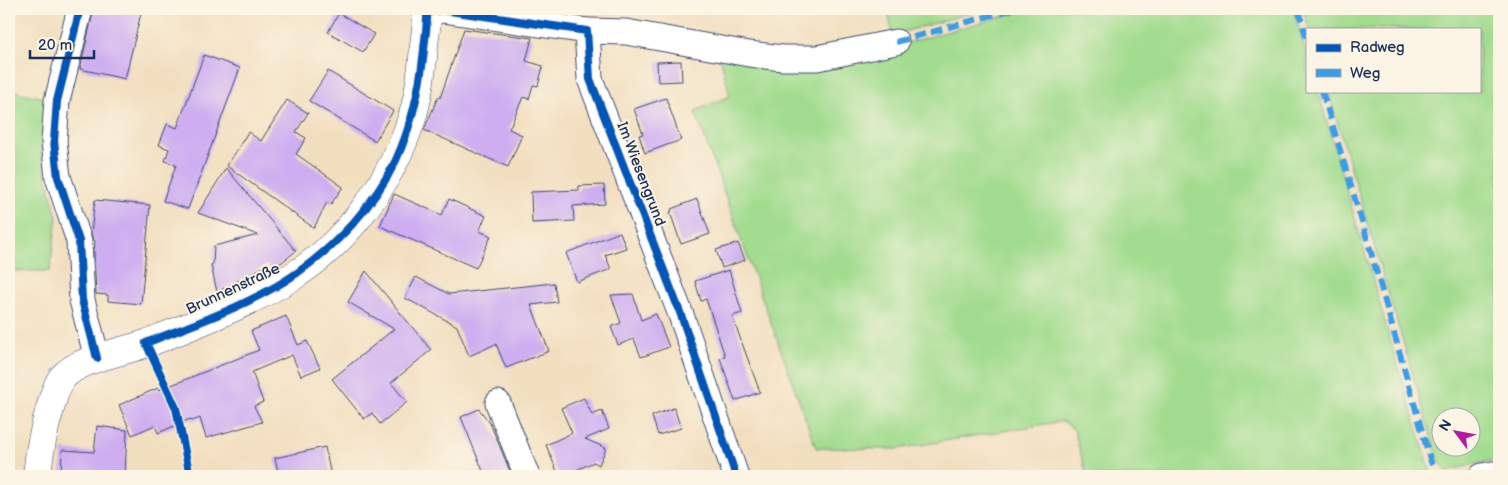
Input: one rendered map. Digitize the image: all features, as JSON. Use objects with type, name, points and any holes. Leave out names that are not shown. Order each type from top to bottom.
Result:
[{"type":"street","points":[[80,9],[57,102],[54,142],[58,177],[79,241],[82,300],[97,358]]},
{"type":"street","points":[[427,10],[443,10],[586,31],[626,32],[741,53],[783,58],[817,58],[896,42]]},
{"type":"street","name":"Brunnenstraße","points":[[37,476],[44,425],[54,393],[62,378],[78,366],[97,358],[146,343],[260,295],[297,274],[328,249],[346,231],[370,202],[384,181],[396,160],[412,119],[421,79],[427,10]]},
{"type":"street","name":"Im Wiesengrund","points":[[586,31],[590,79],[681,315],[736,476]]},
{"type":"street","points":[[498,403],[527,476]]},
{"type":"street","points":[[1482,476],[1499,473]]},
{"type":"green space","points":[[887,9],[984,9],[893,35]]},
{"type":"green space","points":[[1029,9],[1293,9],[1306,52],[1306,92],[1318,92],[1396,360],[1431,473],[1415,476],[1087,476],[1074,430],[1063,421],[897,449],[816,448],[695,111],[730,96],[720,56],[892,47]]},
{"type":"green space","points":[[1303,9],[1499,9],[1499,459],[1446,471],[1438,458],[1480,458],[1480,408],[1430,408],[1430,432],[1328,92],[1480,92],[1480,28],[1309,28]]},
{"type":"green space","points":[[9,90],[48,99],[41,156],[57,217],[50,271],[9,271]]},
{"type":"building","points":[[94,9],[142,9],[125,79],[80,69]]},
{"type":"building","points":[[339,13],[374,34],[363,52],[328,32]]},
{"type":"building","points":[[464,29],[532,38],[526,61],[543,66],[538,86],[533,85],[529,99],[523,97],[509,129],[522,135],[508,167],[424,130],[438,97],[440,98]]},
{"type":"building","points":[[204,55],[240,68],[188,209],[163,201],[176,165],[165,161],[169,149],[159,145],[167,124],[177,128]]},
{"type":"building","points":[[681,61],[682,81],[658,82],[657,62]]},
{"type":"building","points":[[328,71],[393,111],[375,141],[309,101]]},
{"type":"building","points":[[666,98],[681,140],[645,153],[639,135],[643,134],[634,109]]},
{"type":"building","points":[[287,100],[308,113],[296,132],[306,138],[296,154],[343,187],[331,204],[327,202],[314,228],[227,166],[248,132],[261,141]]},
{"type":"building","points":[[226,168],[296,251],[272,270],[267,265],[217,292],[211,265],[213,264],[214,246],[258,235],[198,213]]},
{"type":"building","points":[[604,185],[605,204],[573,206],[574,221],[532,223],[531,192],[579,190],[579,186]]},
{"type":"building","points":[[394,194],[442,215],[449,199],[486,216],[479,231],[491,236],[476,268],[380,226]]},
{"type":"building","points":[[697,199],[710,234],[681,244],[670,212],[672,211],[671,209]]},
{"type":"building","points":[[95,200],[150,205],[141,304],[108,301],[108,295],[96,294],[95,240],[93,240],[91,233]]},
{"type":"building","points":[[620,232],[626,248],[605,255],[611,269],[577,282],[566,253]]},
{"type":"building","points":[[738,243],[745,260],[722,268],[716,250]]},
{"type":"building","points":[[729,270],[742,313],[732,316],[760,392],[735,401],[720,358],[725,356],[706,299],[701,301],[695,281]]},
{"type":"building","points":[[366,271],[431,350],[391,383],[407,402],[380,424],[372,413],[364,419],[332,379],[394,329],[348,302]]},
{"type":"building","points":[[416,277],[449,294],[554,283],[557,302],[531,305],[549,351],[506,368],[496,344],[469,356],[457,326],[405,298]]},
{"type":"building","points":[[633,294],[641,320],[656,314],[669,347],[641,357],[634,339],[618,345],[611,327],[621,323],[611,295]]},
{"type":"building","points":[[286,316],[298,345],[307,341],[320,368],[301,376],[292,355],[252,372],[263,402],[254,406],[262,422],[206,438],[200,418],[192,421],[190,419],[158,433],[155,425],[132,435],[119,405],[158,388],[159,390],[259,350],[251,331]]},
{"type":"building","points":[[584,398],[592,415],[602,411],[609,429],[585,439],[606,448],[599,465],[594,462],[559,476],[546,445],[572,433],[561,408]]},
{"type":"building","points":[[674,408],[681,428],[658,435],[652,416]]},
{"type":"building","points":[[479,409],[490,423],[512,476],[485,476],[461,417]]},
{"type":"building","points":[[97,426],[127,430],[125,476],[61,476],[62,450],[94,452]]},
{"type":"building","points":[[325,447],[331,476],[279,476],[275,458]]},
{"type":"marked path","points":[[896,42],[1014,9]]},
{"type":"marked path","points":[[1298,9],[1306,36]]},
{"type":"marked path","points":[[1322,92],[1436,476]]},
{"type":"cycle path","points":[[80,9],[57,101],[54,141],[58,177],[79,241],[82,300],[97,358]]},
{"type":"cycle path","points":[[190,476],[176,408],[146,343],[224,312],[280,284],[326,250],[366,208],[396,160],[407,133],[420,78],[427,9]]},
{"type":"cycle path","points":[[427,12],[443,10],[587,31],[590,79],[681,315],[736,476]]}]
